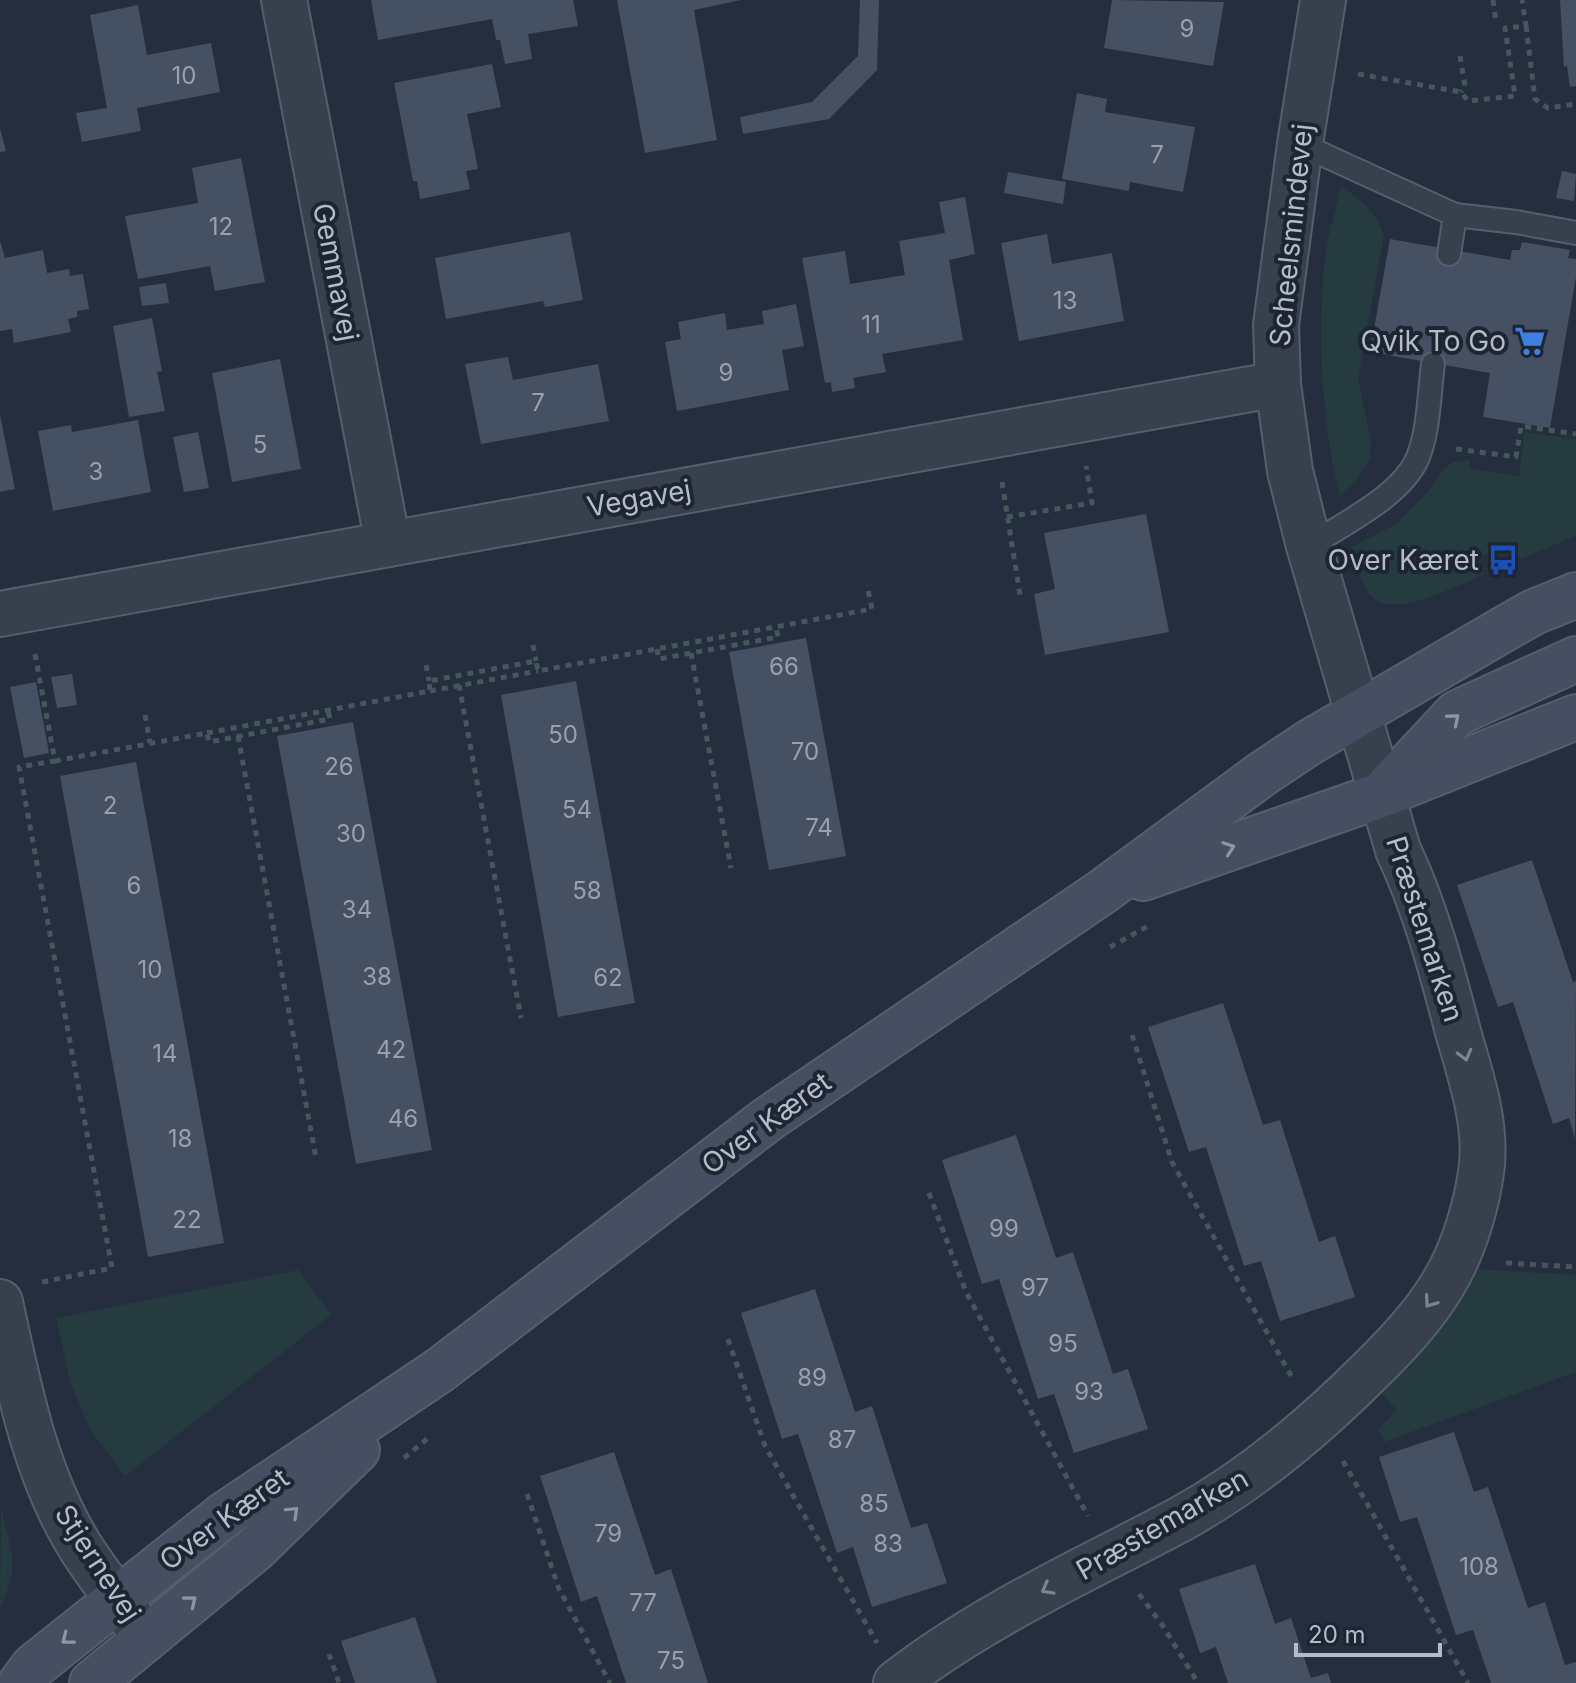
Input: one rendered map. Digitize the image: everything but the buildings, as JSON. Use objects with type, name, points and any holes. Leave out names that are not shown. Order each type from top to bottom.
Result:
[{"type":"main road","name":"Over Kæret","points":[[21,1683],[34,1666],[224,1515],[440,1370],[768,1119],[1102,892],[1262,774],[1358,714],[1534,612],[1576,595]]},
{"type":"main road","points":[[1381,795],[1457,713],[1576,659]]},
{"type":"main road","name":"Over Kæret","points":[[1102,892],[1381,795],[1576,717]]},
{"type":"main road","name":"Over Kæret","points":[[92,1683],[255,1549],[440,1370]]},
{"type":"street","name":"Gemmavej","points":[[284,0],[388,544]]},
{"type":"street","name":"Scheelsmindevej","points":[[1323,0],[1276,325],[1278,384],[1290,471],[1381,795]]},
{"type":"street","name":"Vegavej","points":[[13,612],[1278,384]]},
{"type":"street","name":"Præstemarken","points":[[899,1681],[984,1624],[1181,1519],[1248,1477],[1320,1421],[1400,1341],[1433,1299],[1457,1258],[1482,1164],[1480,1113],[1415,885],[1398,850],[1381,795]]},
{"type":"street","name":"Stjernevej","points":[[14,1293],[21,1397],[51,1489],[81,1547],[146,1638]]},
{"type":"lane","points":[[1300,144],[1455,215],[1576,233]]},
{"type":"lane","points":[[1449,254],[1455,215]]},
{"type":"lane","points":[[1309,546],[1408,477],[1422,445],[1433,364]]},
{"type":"path","points":[[1493,0],[1496,23]]},
{"type":"path","points":[[1522,0],[1535,99],[1548,108],[1576,104]]},
{"type":"path","points":[[1312,69],[1384,77],[1461,92],[1468,101],[1515,96],[1505,28],[1526,26]]},
{"type":"path","points":[[1460,56],[1465,86],[1461,92]]},
{"type":"path","points":[[1007,517],[1092,503],[1078,418]]},
{"type":"path","points":[[1486,453],[1516,457],[1521,426],[1576,434]]},
{"type":"path","points":[[994,433],[1020,595]]},
{"type":"path","points":[[14,1293],[112,1268],[19,767],[872,609],[867,585]]},
{"type":"path","points":[[13,612],[55,761]]},
{"type":"path","points":[[657,649],[659,659],[778,637],[776,626]]},
{"type":"path","points":[[533,645],[538,671]]},
{"type":"path","points":[[691,653],[731,868]]},
{"type":"path","points":[[429,681],[536,661]]},
{"type":"path","points":[[426,665],[430,691]]},
{"type":"path","points":[[459,685],[521,1018]]},
{"type":"path","points":[[207,733],[209,742],[330,719],[328,710]]},
{"type":"path","points":[[145,715],[150,743]]},
{"type":"path","points":[[238,736],[316,1158]]},
{"type":"path","points":[[1103,951],[1158,921]]},
{"type":"path","points":[[1132,1035],[1172,1162],[1468,1683]]},
{"type":"path","points":[[929,1193],[966,1292],[1109,1555],[1161,1623],[1198,1683]]},
{"type":"path","points":[[1457,1258],[1576,1267]]},
{"type":"path","points":[[728,1339],[765,1446],[899,1681]]},
{"type":"path","points":[[398,1462],[435,1433]]},
{"type":"path","points":[[527,1494],[559,1589],[610,1683]]},
{"type":"path","points":[[329,1654],[339,1683]]},
{"type":"green space","points":[[1341,186],[1367,207],[1384,236],[1358,379],[1371,440],[1370,459],[1357,480],[1340,496],[1325,408],[1321,317],[1326,249]]},
{"type":"green space","points":[[1524,432],[1576,439],[1576,536],[1520,559],[1513,544],[1478,557],[1484,574],[1425,599],[1392,605],[1378,602],[1369,594],[1352,547],[1396,524],[1453,462],[1470,460],[1470,469],[1519,476]]},
{"type":"green space","points":[[1476,1269],[1576,1275],[1576,1372],[1384,1442],[1378,1429],[1397,1410],[1382,1394],[1453,1312]]},
{"type":"green space","points":[[299,1270],[331,1315],[125,1476],[91,1431],[70,1382],[56,1318]]},
{"type":"green space","points":[[1,1509],[12,1570],[0,1608]]},
{"type":"place","name":"Qvik To Go","points":[[1530,341]]},
{"type":"place","name":"Over Kæret","points":[[1503,560]]}]
